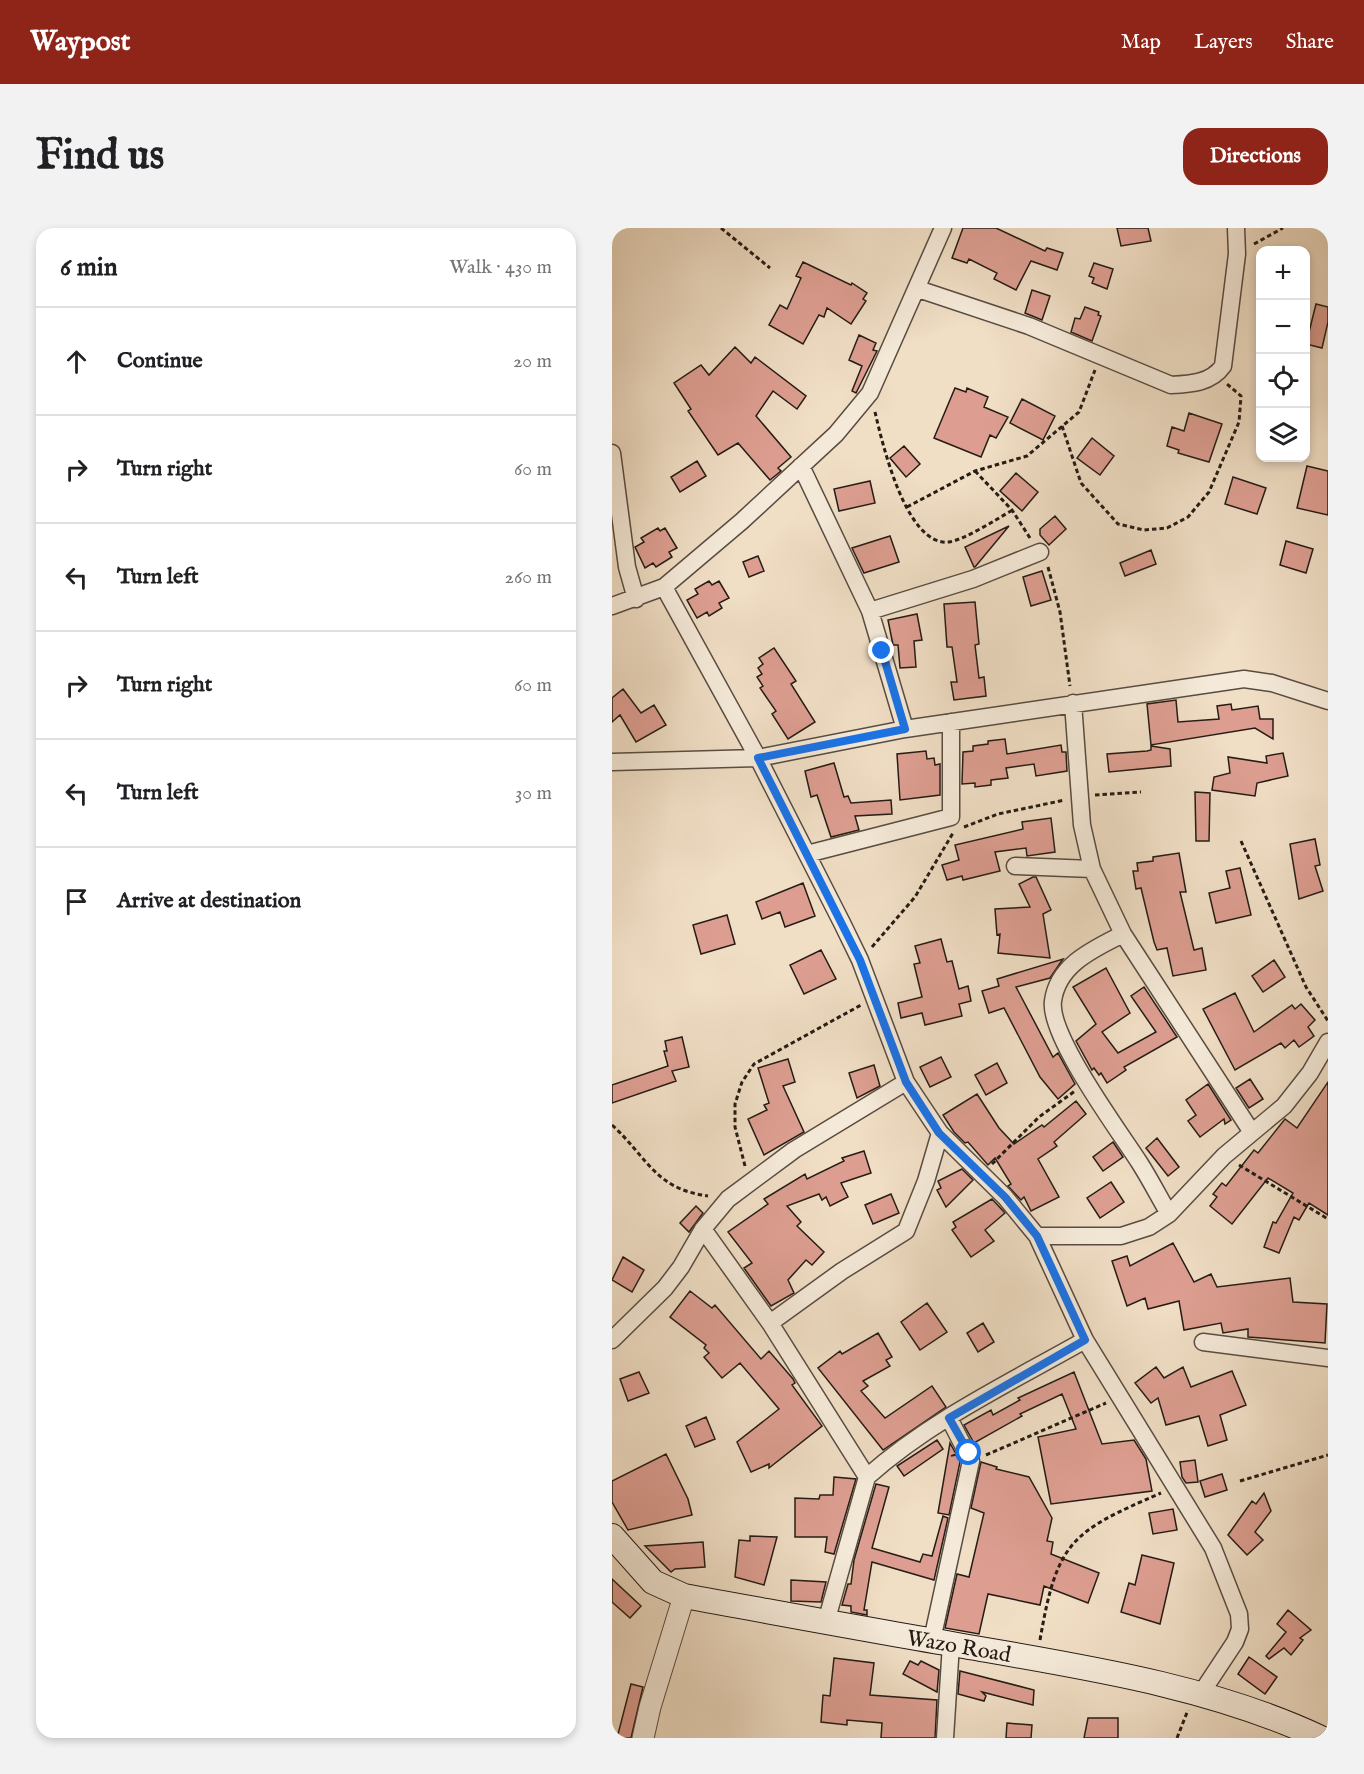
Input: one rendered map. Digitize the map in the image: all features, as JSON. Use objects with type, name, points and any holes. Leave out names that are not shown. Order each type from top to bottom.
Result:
[{"type":"main road","name":"Wazo Road","points":[[612,1536],[653,1582],[684,1596],[1037,1657],[1200,1695],[1276,1718],[1321,1738]]},
{"type":"street","points":[[612,606],[664,587],[742,521],[836,434],[870,393],[918,289],[943,228]]},
{"type":"street","points":[[918,289],[1029,326],[1171,385],[1192,384],[1215,377],[1223,366],[1237,254],[1236,228]]},
{"type":"street","points":[[612,453],[627,567],[636,599]]},
{"type":"street","points":[[801,466],[870,611],[905,729]]},
{"type":"street","points":[[870,611],[973,579],[1040,552]]},
{"type":"street","points":[[664,587],[758,758],[860,960],[906,1082],[939,1133],[1005,1197],[1037,1236],[1085,1340],[1213,1548],[1239,1614],[1240,1629],[1235,1642],[1200,1695]]},
{"type":"street","points":[[612,762],[758,758],[905,729],[1244,679],[1272,683],[1328,701]]},
{"type":"street","points":[[1073,703],[1084,836],[1092,869],[1123,934],[1251,1131]]},
{"type":"street","points":[[807,854],[951,817],[951,722]]},
{"type":"street","points":[[1015,866],[1092,869]]},
{"type":"street","points":[[1123,934],[1082,956],[1066,971],[1053,1002],[1054,1017],[1087,1086],[1140,1164],[1169,1214]]},
{"type":"street","points":[[1037,1236],[1121,1236],[1149,1227],[1169,1214],[1224,1156],[1251,1131],[1284,1106],[1310,1073],[1328,1042]]},
{"type":"street","points":[[612,1340],[665,1288],[703,1229],[728,1199],[794,1150],[906,1082]]},
{"type":"street","points":[[770,1323],[842,1271],[906,1231],[926,1181],[939,1133]]},
{"type":"street","points":[[703,1229],[770,1323],[867,1477]]},
{"type":"street","points":[[826,1622],[867,1477],[949,1418],[1085,1340]]},
{"type":"street","points":[[1203,1342],[1328,1358]]},
{"type":"street","points":[[945,1738],[941,1642],[971,1461],[949,1418]]},
{"type":"street","points":[[643,1738],[650,1707],[684,1596]]},
{"type":"path","points":[[721,228],[770,268]]},
{"type":"path","points":[[1237,254],[1283,228]]},
{"type":"path","points":[[907,507],[975,471],[1027,456],[1079,412],[1088,394],[1099,356]]},
{"type":"path","points":[[1062,426],[1081,483],[1118,524],[1144,530],[1167,528],[1188,518],[1200,506],[1209,492],[1239,422],[1241,396],[1235,389],[1215,377]]},
{"type":"path","points":[[870,393],[889,466],[907,507],[919,526],[935,540],[948,542],[1012,510]]},
{"type":"path","points":[[975,471],[1012,510],[1040,552],[1051,574],[1060,612],[1073,703]]},
{"type":"path","points":[[860,960],[915,897],[953,834],[998,814],[1080,796],[1141,792]]},
{"type":"path","points":[[1241,841],[1306,987],[1328,1021]]},
{"type":"path","points":[[748,1182],[735,1127],[735,1104],[742,1082],[754,1064],[874,998]]},
{"type":"path","points":[[981,1176],[1039,1117],[1066,1096],[1087,1086]]},
{"type":"path","points":[[612,1125],[664,1181],[676,1189],[686,1193],[728,1199]]},
{"type":"path","points":[[1224,1156],[1328,1219]]},
{"type":"path","points":[[971,1461],[1119,1398]]},
{"type":"path","points":[[1240,1481],[1328,1455]]},
{"type":"path","points":[[1037,1657],[1048,1592],[1071,1544],[1089,1527],[1107,1516],[1176,1486]]},
{"type":"path","points":[[1177,1738],[1188,1710],[1200,1695]]},
{"type":"building","points":[[963,228],[996,228],[1045,251],[1047,248],[1063,253],[1057,270],[1031,261],[1016,290],[994,279],[997,273],[969,259],[967,263],[952,258]]},
{"type":"building","points":[[1117,228],[1148,228],[1151,241],[1121,246]]},
{"type":"building","points":[[803,262],[851,285],[852,283],[867,293],[863,299],[866,301],[851,324],[827,308],[824,317],[819,315],[803,344],[769,325],[780,305],[787,309],[801,278],[796,276]]},
{"type":"building","points":[[1094,263],[1113,269],[1107,289],[1092,283],[1094,278],[1089,276]]},
{"type":"building","points":[[1032,290],[1050,296],[1042,320],[1025,313]]},
{"type":"building","points":[[1316,304],[1328,307],[1328,322],[1322,348],[1310,345],[1310,328]]},
{"type":"building","points":[[1085,307],[1099,312],[1098,315],[1101,316],[1092,341],[1071,332],[1075,318],[1080,319]]},
{"type":"building","points":[[859,335],[876,343],[873,350],[877,351],[856,393],[852,391],[862,366],[849,360]]},
{"type":"building","points":[[735,347],[751,363],[755,357],[806,396],[797,409],[773,391],[756,416],[791,457],[778,468],[781,471],[770,480],[738,443],[718,455],[688,411],[691,409],[674,383],[701,365],[709,375]]},
{"type":"building","points":[[955,388],[966,392],[967,388],[988,397],[984,407],[1008,417],[996,438],[990,435],[981,457],[934,438]]},
{"type":"building","points":[[1022,399],[1055,416],[1043,440],[1010,423]]},
{"type":"building","points":[[1189,413],[1222,424],[1209,462],[1178,453],[1179,450],[1167,446],[1172,427],[1184,431]]},
{"type":"building","points":[[1092,438],[1114,456],[1100,475],[1077,458]]},
{"type":"building","points":[[904,446],[920,464],[906,477],[890,458]]},
{"type":"building","points":[[697,461],[706,476],[680,492],[671,477]]},
{"type":"building","points":[[1307,466],[1328,471],[1328,515],[1297,508]]},
{"type":"building","points":[[1016,473],[1038,492],[1022,511],[1000,491]]},
{"type":"building","points":[[1233,477],[1266,488],[1257,514],[1225,504]]},
{"type":"building","points":[[870,481],[875,503],[839,511],[834,489]]},
{"type":"building","points":[[1055,516],[1066,529],[1049,545],[1040,535],[1040,529]]},
{"type":"building","points":[[1009,526],[975,567],[974,567],[965,547]]},
{"type":"building","points":[[658,528],[660,531],[665,528],[677,548],[669,552],[672,557],[656,567],[653,563],[645,568],[635,547],[644,542],[641,538]]},
{"type":"building","points":[[890,536],[899,562],[864,573],[852,548]]},
{"type":"building","points":[[1286,541],[1313,549],[1306,573],[1280,565]]},
{"type":"building","points":[[1151,550],[1156,564],[1125,576],[1120,563]]},
{"type":"building","points":[[758,556],[764,571],[749,577],[743,562]]},
{"type":"building","points":[[1042,571],[1051,600],[1031,606],[1023,577]]},
{"type":"building","points":[[709,581],[712,585],[719,581],[729,598],[719,603],[722,608],[709,616],[707,612],[697,618],[687,600],[698,594],[695,589]]},
{"type":"building","points":[[975,602],[979,644],[975,645],[979,678],[984,677],[986,696],[954,700],[951,682],[957,682],[952,647],[947,647],[944,604]]},
{"type":"building","points":[[917,614],[922,640],[914,641],[916,667],[900,668],[898,645],[893,645],[888,620]]},
{"type":"building","points":[[774,648],[796,681],[791,684],[815,722],[788,739],[772,714],[776,711],[760,688],[763,686],[757,677],[762,674],[758,668],[763,664],[759,658]]},
{"type":"building","points":[[623,689],[641,713],[654,705],[666,725],[636,742],[620,715],[612,722],[612,698]]},
{"type":"building","points":[[1176,700],[1178,722],[1219,719],[1217,706],[1231,704],[1232,710],[1258,706],[1260,719],[1273,719],[1273,739],[1255,728],[1151,745],[1147,704]]},
{"type":"building","points":[[1005,739],[1007,754],[1061,745],[1062,752],[1066,752],[1067,771],[1036,776],[1034,764],[1006,768],[1008,778],[991,780],[991,785],[975,787],[975,783],[962,784],[963,752],[973,751],[973,746],[988,744],[988,741]]},
{"type":"building","points":[[1151,746],[1170,749],[1171,766],[1109,772],[1107,754],[1147,751],[1151,750]]},
{"type":"building","points":[[926,751],[927,759],[934,758],[935,765],[940,764],[940,795],[900,800],[897,754]]},
{"type":"building","points":[[1283,753],[1288,776],[1257,783],[1255,796],[1212,790],[1214,777],[1230,773],[1228,757],[1267,763],[1266,756]]},
{"type":"building","points":[[834,763],[844,797],[848,796],[851,803],[891,800],[892,814],[855,816],[859,830],[831,837],[817,795],[811,797],[805,771]]},
{"type":"building","points":[[1195,792],[1210,793],[1209,841],[1196,841]]},
{"type":"building","points":[[1051,818],[1055,852],[1027,856],[1026,848],[995,852],[1000,871],[963,880],[962,876],[947,880],[942,865],[959,860],[955,845],[1023,829],[1022,822]]},
{"type":"building","points":[[1315,839],[1320,865],[1315,866],[1323,891],[1299,899],[1290,844]]},
{"type":"building","points":[[1179,853],[1186,892],[1180,892],[1194,950],[1202,948],[1206,970],[1173,976],[1167,948],[1157,950],[1141,888],[1136,889],[1133,871],[1138,871],[1137,863],[1153,861],[1153,857]]},
{"type":"building","points":[[1240,868],[1251,915],[1216,923],[1209,893],[1230,888],[1226,871]]},
{"type":"building","points":[[1036,877],[1051,910],[1043,914],[1050,958],[998,953],[1000,934],[997,935],[995,909],[1030,907],[1019,884]]},
{"type":"building","points":[[803,883],[815,916],[785,927],[780,912],[762,919],[756,902]]},
{"type":"building","points":[[727,915],[735,944],[701,954],[693,925]]},
{"type":"building","points":[[941,939],[947,962],[952,961],[959,989],[968,986],[971,1001],[959,1004],[962,1016],[925,1025],[922,1013],[901,1018],[898,1003],[922,997],[914,964],[920,963],[915,946]]},
{"type":"building","points":[[821,950],[836,979],[804,994],[790,965]]},
{"type":"building","points":[[1063,959],[1050,978],[1016,987],[1053,1057],[1058,1053],[1075,1084],[1058,1099],[1040,1077],[1004,1008],[989,1013],[982,991],[999,986],[997,979]]},
{"type":"building","points":[[1274,960],[1285,977],[1263,992],[1252,976]]},
{"type":"building","points":[[1106,968],[1130,1013],[1102,1032],[1118,1053],[1156,1032],[1131,996],[1144,987],[1177,1037],[1124,1067],[1126,1070],[1107,1083],[1101,1073],[1099,1075],[1094,1068],[1092,1070],[1076,1041],[1096,1024],[1073,987]]},
{"type":"building","points":[[1235,993],[1254,1032],[1292,1005],[1295,1009],[1301,1004],[1315,1020],[1308,1027],[1314,1036],[1299,1047],[1294,1040],[1285,1048],[1281,1043],[1235,1070],[1203,1009]]},
{"type":"building","points":[[682,1037],[689,1067],[672,1071],[676,1081],[612,1103],[612,1085],[668,1066],[664,1051],[667,1051],[665,1041]]},
{"type":"building","points":[[941,1057],[951,1077],[930,1087],[920,1067]]},
{"type":"building","points":[[788,1059],[795,1082],[783,1086],[804,1132],[764,1155],[748,1119],[767,1110],[764,1105],[769,1103],[758,1068]]},
{"type":"building","points":[[997,1063],[1007,1083],[986,1095],[975,1075]]},
{"type":"building","points":[[874,1065],[880,1086],[857,1098],[849,1073]]},
{"type":"building","points":[[1250,1079],[1263,1099],[1249,1108],[1236,1088]]},
{"type":"building","points":[[1328,1082],[1328,1215],[1309,1203],[1299,1220],[1294,1217],[1279,1253],[1264,1247],[1273,1222],[1276,1223],[1293,1193],[1268,1178],[1232,1224],[1210,1206],[1217,1197],[1213,1194],[1222,1183],[1226,1186],[1254,1150],[1258,1153],[1285,1119],[1297,1128]]},
{"type":"building","points":[[1208,1084],[1231,1120],[1225,1124],[1224,1119],[1200,1137],[1188,1121],[1196,1115],[1186,1100]]},
{"type":"building","points":[[977,1094],[999,1128],[1014,1144],[1042,1125],[1044,1127],[1076,1101],[1086,1114],[1054,1142],[1057,1146],[1038,1159],[1059,1197],[1031,1211],[1024,1197],[1021,1200],[1008,1186],[1011,1184],[995,1158],[988,1165],[968,1142],[965,1143],[954,1132],[943,1115]]},
{"type":"building","points":[[1157,1138],[1179,1167],[1168,1176],[1146,1148]]},
{"type":"building","points":[[1113,1142],[1123,1157],[1103,1171],[1093,1157]]},
{"type":"building","points":[[864,1151],[871,1173],[841,1183],[848,1197],[830,1206],[826,1197],[822,1200],[819,1194],[787,1206],[801,1222],[797,1226],[824,1252],[812,1265],[806,1260],[788,1280],[794,1293],[771,1306],[744,1268],[752,1263],[728,1232],[768,1204],[764,1199],[805,1174],[807,1179],[844,1161],[842,1158]]},
{"type":"building","points":[[962,1169],[973,1180],[946,1207],[937,1190],[941,1188],[938,1181]]},
{"type":"building","points":[[1111,1182],[1124,1202],[1100,1218],[1087,1198]]},
{"type":"building","points":[[891,1194],[899,1213],[873,1224],[865,1205]]},
{"type":"building","points":[[992,1199],[1005,1213],[985,1230],[994,1241],[971,1257],[952,1230],[956,1227],[953,1222]]},
{"type":"building","points":[[696,1206],[703,1213],[689,1232],[680,1223]]},
{"type":"building","points":[[1173,1243],[1194,1282],[1211,1274],[1217,1287],[1290,1278],[1293,1302],[1327,1304],[1325,1343],[1248,1337],[1248,1329],[1223,1333],[1221,1323],[1184,1330],[1179,1301],[1148,1309],[1145,1298],[1127,1306],[1112,1261],[1127,1256],[1130,1266]]},
{"type":"building","points":[[623,1257],[644,1270],[632,1292],[612,1280]]},
{"type":"building","points":[[690,1291],[712,1308],[715,1305],[761,1359],[769,1351],[793,1379],[795,1383],[792,1385],[822,1426],[769,1468],[769,1464],[751,1472],[737,1442],[779,1409],[740,1363],[722,1378],[704,1357],[709,1353],[704,1348],[706,1345],[670,1317]]},
{"type":"building","points":[[927,1303],[947,1332],[920,1350],[901,1322]]},
{"type":"building","points":[[983,1323],[994,1342],[978,1352],[967,1333]]},
{"type":"building","points":[[878,1333],[892,1357],[886,1360],[890,1366],[863,1381],[868,1386],[861,1391],[885,1418],[932,1386],[946,1407],[883,1450],[818,1368],[840,1351],[842,1354]]},
{"type":"building","points":[[1156,1367],[1164,1378],[1183,1367],[1191,1387],[1232,1371],[1246,1405],[1220,1415],[1227,1440],[1208,1446],[1199,1416],[1166,1425],[1158,1398],[1151,1403],[1135,1383]]},
{"type":"building","points":[[639,1372],[649,1393],[628,1401],[620,1379]]},
{"type":"building","points":[[1074,1372],[1102,1444],[1134,1440],[1146,1459],[1152,1491],[1051,1504],[1038,1437],[1076,1429],[1062,1394],[1020,1414],[1022,1416],[974,1443],[964,1425],[991,1410],[993,1415],[1020,1400],[1018,1398]]},
{"type":"building","points":[[706,1417],[715,1439],[695,1447],[686,1426]]},
{"type":"building","points":[[937,1440],[943,1449],[904,1476],[897,1466]]},
{"type":"building","points":[[950,1443],[956,1454],[951,1456],[956,1455],[960,1462],[949,1515],[938,1513]]},
{"type":"building","points":[[666,1454],[688,1499],[692,1515],[628,1530],[612,1502],[612,1481]]},
{"type":"building","points":[[1195,1460],[1198,1482],[1186,1483],[1182,1477],[1180,1462]]},
{"type":"building","points":[[981,1462],[997,1467],[996,1469],[1029,1477],[1052,1518],[1047,1541],[1053,1542],[1051,1554],[1099,1573],[1088,1603],[1044,1586],[1040,1605],[988,1594],[979,1634],[945,1628],[957,1574],[969,1577],[984,1513],[971,1508]]},
{"type":"building","points":[[1222,1474],[1227,1490],[1205,1497],[1200,1481]]},
{"type":"building","points":[[834,1477],[856,1479],[834,1554],[825,1552],[827,1537],[795,1537],[795,1498],[819,1499],[820,1495],[833,1495]]},
{"type":"building","points":[[876,1484],[889,1487],[872,1548],[920,1562],[923,1554],[932,1556],[943,1516],[948,1518],[934,1580],[872,1562],[864,1610],[867,1610],[867,1615],[851,1612],[851,1606],[842,1605],[848,1584],[851,1584],[854,1560]]},
{"type":"building","points":[[1264,1493],[1271,1511],[1255,1532],[1263,1540],[1247,1555],[1228,1535],[1252,1501],[1256,1504]]},
{"type":"building","points":[[1173,1509],[1177,1530],[1153,1534],[1149,1513]]},
{"type":"building","points":[[750,1536],[777,1537],[764,1585],[735,1577],[739,1540],[750,1541]]},
{"type":"building","points":[[703,1542],[705,1567],[675,1569],[671,1572],[645,1546]]},
{"type":"building","points":[[1142,1555],[1174,1563],[1160,1624],[1121,1612],[1129,1583],[1135,1585]]},
{"type":"building","points":[[612,1579],[641,1606],[630,1618],[612,1602]]},
{"type":"building","points":[[791,1580],[826,1582],[821,1602],[791,1601]]},
{"type":"building","points":[[1288,1610],[1311,1630],[1300,1638],[1303,1640],[1291,1655],[1284,1648],[1269,1659],[1266,1656],[1286,1632],[1277,1624]]},
{"type":"building","points":[[1249,1657],[1277,1677],[1265,1694],[1238,1674]]},
{"type":"building","points":[[834,1658],[874,1663],[870,1695],[937,1700],[935,1738],[881,1738],[882,1723],[847,1720],[847,1725],[821,1722],[823,1695],[830,1696]]},
{"type":"building","points":[[910,1661],[918,1665],[921,1661],[939,1670],[937,1692],[903,1674]]},
{"type":"building","points":[[960,1671],[1034,1690],[1033,1705],[982,1692],[986,1696],[984,1701],[958,1694]]},
{"type":"building","points":[[631,1684],[643,1687],[631,1738],[617,1738]]},
{"type":"building","points":[[1088,1718],[1118,1718],[1118,1738],[1084,1738]]},
{"type":"building","points":[[1007,1723],[1032,1725],[1031,1738],[1006,1738]]},
{"type":"route","points":[[882,651],[905,729],[758,758],[780,806],[807,854],[860,960],[906,1082],[939,1133],[1005,1197],[1037,1236],[1085,1340],[949,1418],[969,1453]]}]
